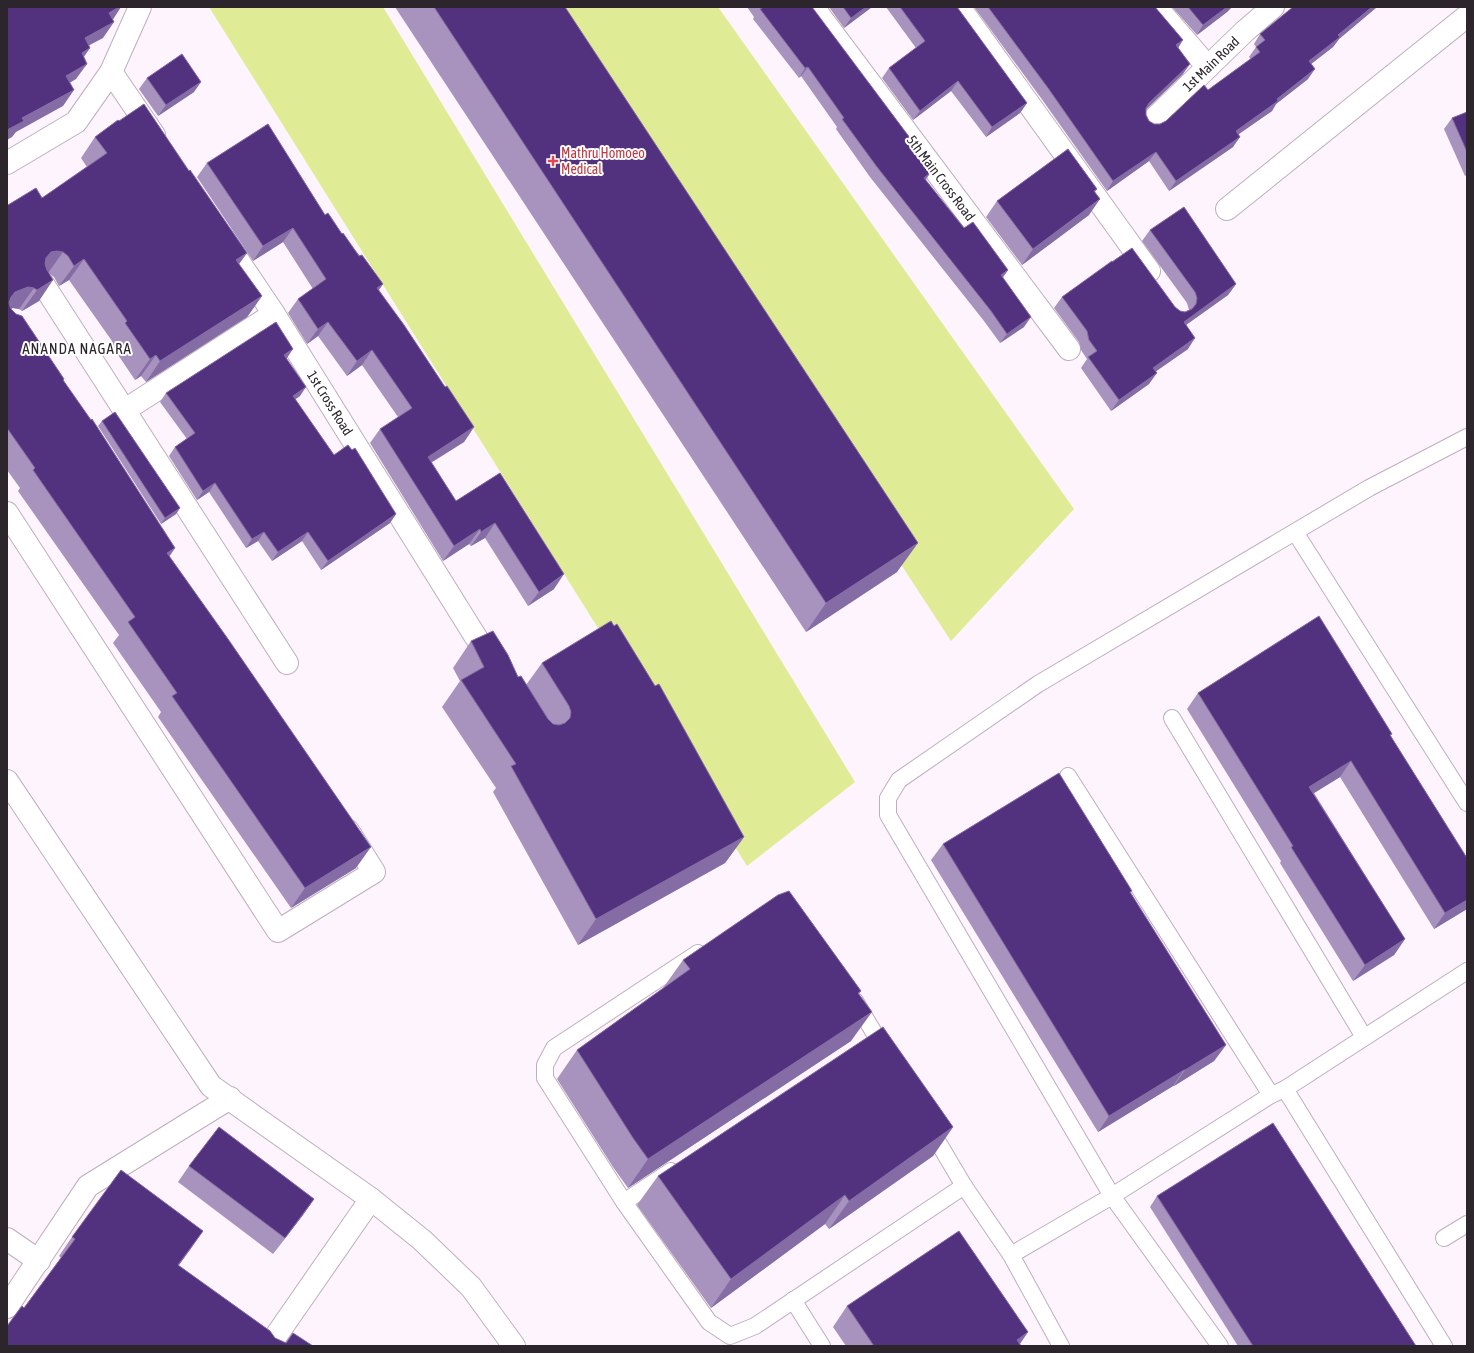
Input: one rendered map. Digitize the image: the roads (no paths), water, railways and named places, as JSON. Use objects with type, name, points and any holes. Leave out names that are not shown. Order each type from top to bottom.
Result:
[{"type":"street","points":[[7,164],[76,122],[112,72],[140,7]]},
{"type":"street","name":"5th Main Cross Road","points":[[813,7],[1069,349]]},
{"type":"street","points":[[959,7],[1158,284]]},
{"type":"street","points":[[1156,7],[1208,67]]},
{"type":"street","name":"1st Main Road","points":[[1151,122],[1273,7]]},
{"type":"street","points":[[1227,209],[1467,16]]},
{"type":"street","points":[[112,72],[164,151]]},
{"type":"street","name":"1st Cross Road","points":[[213,222],[274,314],[502,678]]},
{"type":"street","points":[[44,284],[287,663]]},
{"type":"street","points":[[125,410],[274,314]]},
{"type":"street","points":[[7,513],[278,931],[374,872],[339,818]]},
{"type":"street","points":[[7,781],[211,1086],[371,1199],[422,1240],[471,1287],[513,1346]]},
{"type":"street","points":[[7,1307],[88,1186],[230,1098]]},
{"type":"street","points":[[268,1346],[371,1199]]},
{"type":"street","points":[[7,1240],[39,1261]]},
{"type":"lane","points":[[1220,1346],[1112,1196],[888,815],[888,798],[899,780],[1038,684],[1369,488],[1467,437]]},
{"type":"lane","points":[[1295,532],[1467,803]]},
{"type":"lane","points":[[1172,718],[1364,1037]]},
{"type":"lane","points":[[1068,776],[1278,1092],[1444,1346]]},
{"type":"lane","points":[[709,945],[554,1048],[545,1065],[545,1078],[624,1202],[709,1322],[730,1336],[755,1326],[964,1186]]},
{"type":"lane","points":[[1011,1255],[1112,1196],[1467,971]]},
{"type":"lane","points":[[848,989],[892,1063]]},
{"type":"lane","points":[[863,1044],[876,1036]]},
{"type":"lane","points":[[920,1111],[964,1186],[1011,1255],[1061,1346]]},
{"type":"lane","points":[[624,1202],[684,1162]]},
{"type":"lane","points":[[1444,1238],[1467,1224]]},
{"type":"lane","points":[[793,1300],[822,1346]]},
{"type":"place","name":"Mathru Homoeo Medical","points":[[553,161]]},
{"type":"district","name":"ANANDA NAGARA","points":[[77,349]]}]
